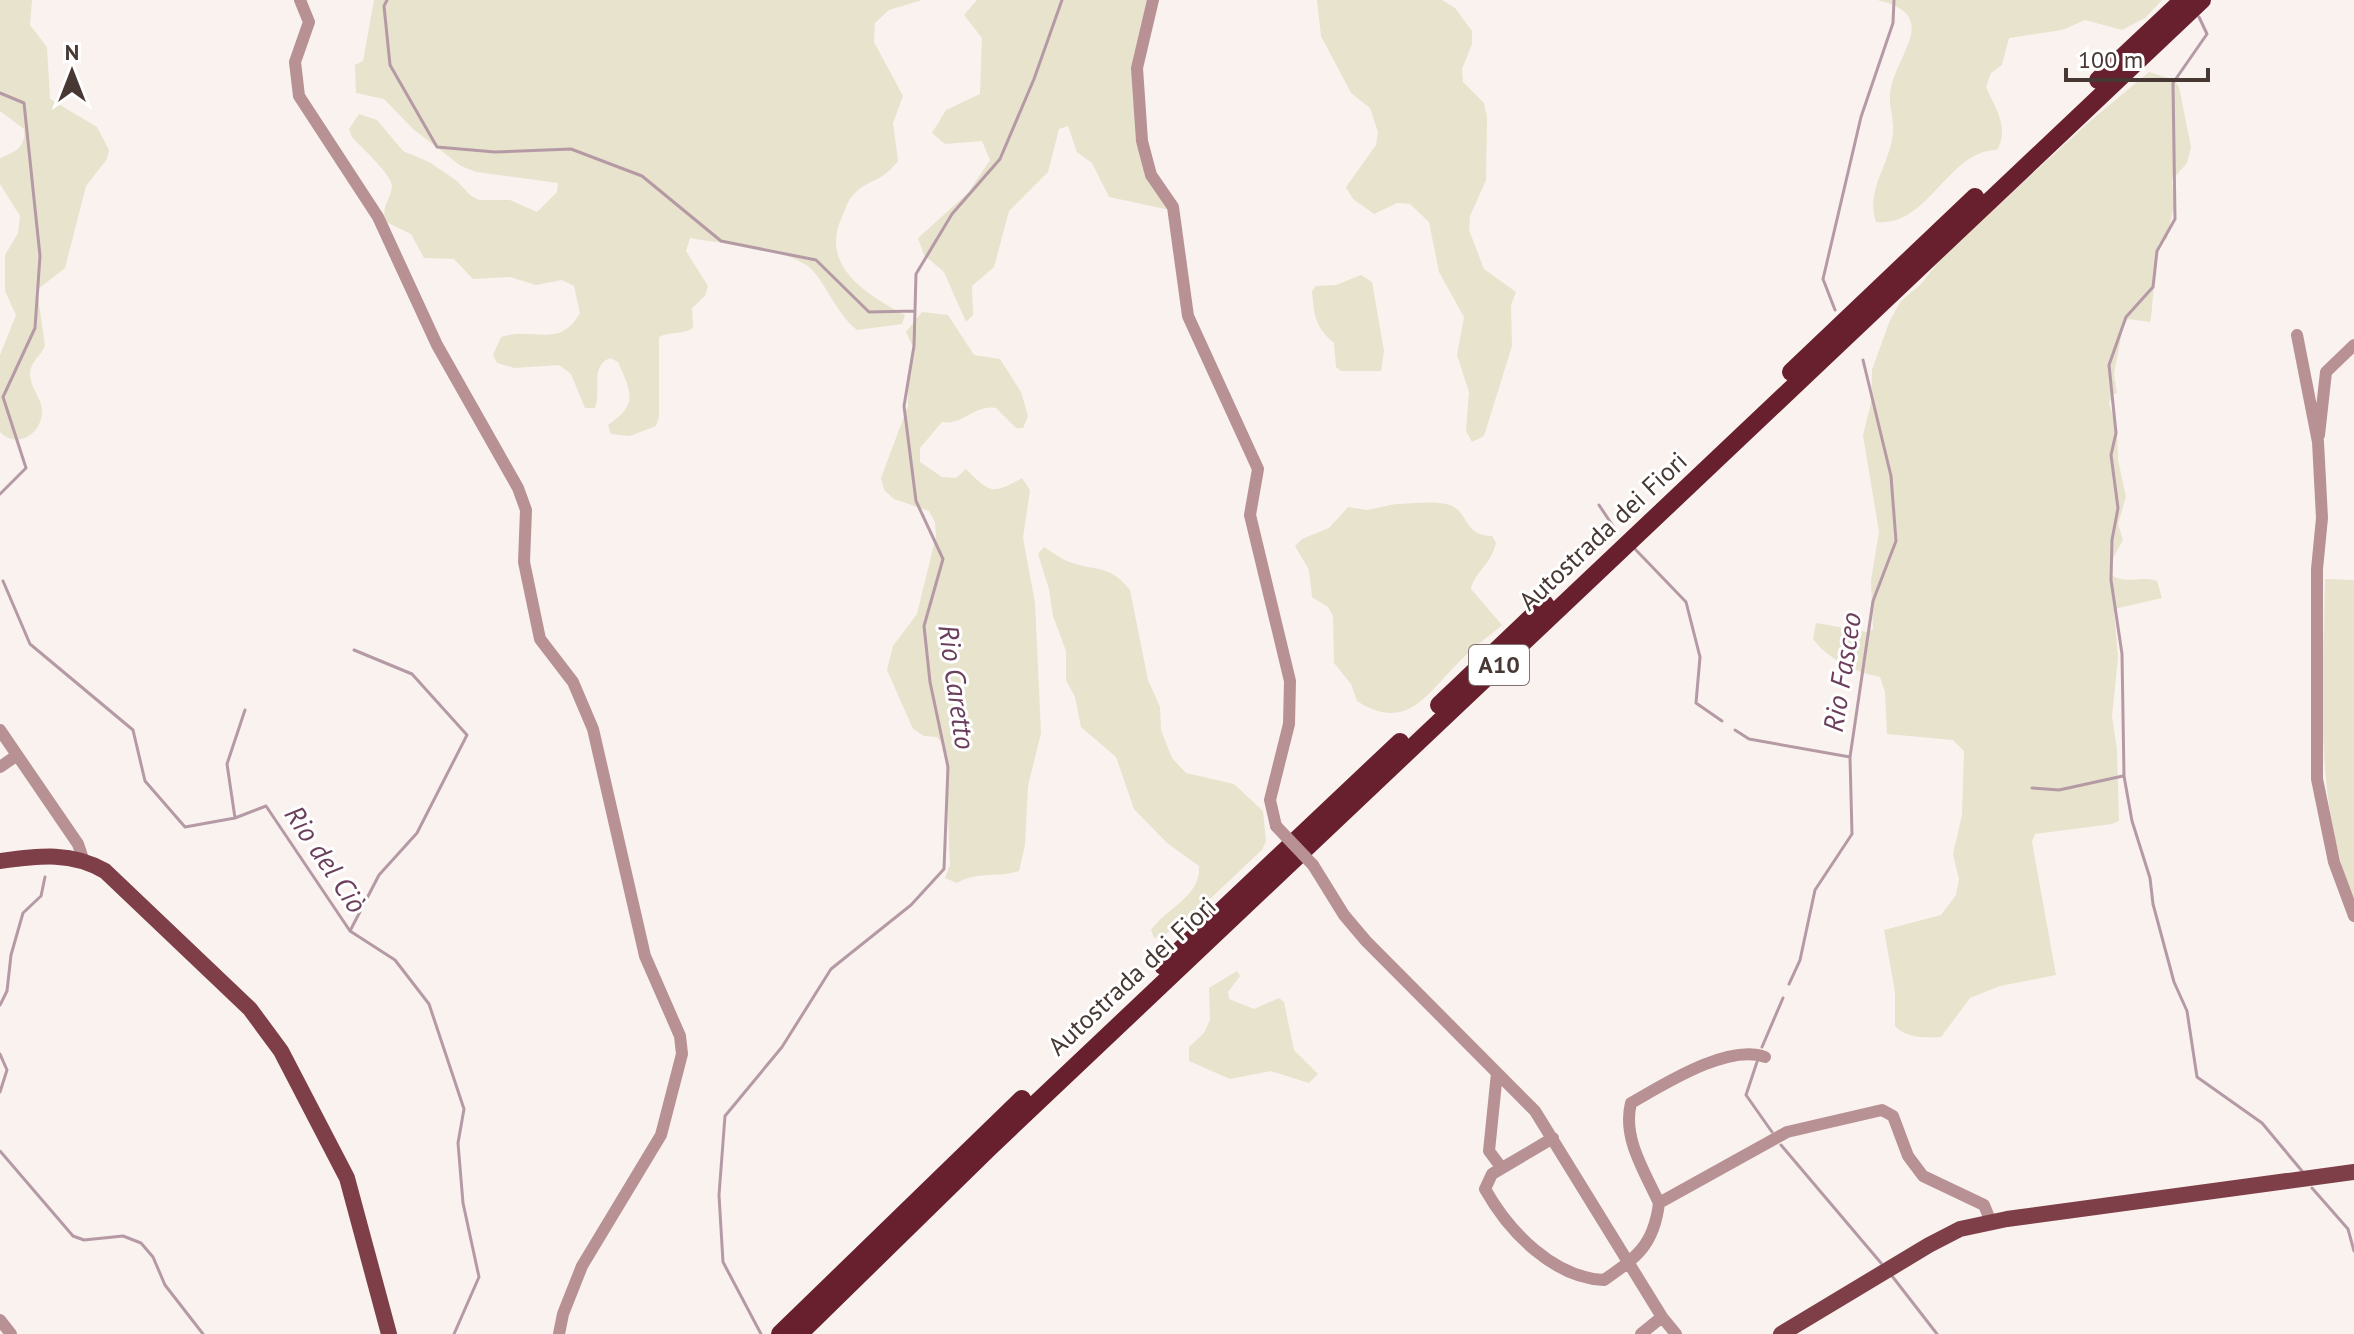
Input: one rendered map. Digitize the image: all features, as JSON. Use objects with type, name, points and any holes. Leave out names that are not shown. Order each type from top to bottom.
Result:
[{"type":"highway","name":"Autostrada dei Fiori","points":[[780,1334],[983,1136],[2183,0]]},
{"type":"highway","name":"Autostrada dei Fiori","points":[[799,1334],[1000,1137],[2202,0]]},
{"type":"main road","points":[[0,861],[66,855],[83,859],[105,871],[266,1027],[347,1178],[389,1334]]},
{"type":"main road","points":[[1781,1334],[1960,1229],[1991,1222],[2354,1172]]},
{"type":"street","points":[[300,0],[309,22],[295,62],[299,96],[378,217],[437,345],[518,488],[526,510],[524,562],[540,639],[573,682],[593,729],[645,956],[680,1036],[682,1054],[661,1135],[582,1266],[563,1314],[559,1334]]},
{"type":"street","points":[[1153,0],[1137,68],[1142,141],[1151,175],[1173,207],[1188,316],[1258,469],[1250,515],[1290,681],[1289,724],[1270,800],[1276,826],[1313,865],[1344,915],[1366,941],[1535,1111],[1662,1317],[1676,1334]]},
{"type":"street","points":[[2297,335],[2318,442],[2322,518],[2317,569],[2317,779],[2334,862],[2354,916]]},
{"type":"street","points":[[2318,442],[2326,372],[2354,345]]},
{"type":"street","points":[[0,730],[78,844],[83,859]]},
{"type":"street","points":[[0,767],[16,756]]},
{"type":"street","points":[[1553,1138],[1501,1167],[1492,1174],[1485,1189],[1495,1206],[1563,1272],[1604,1280],[1628,1261],[1656,1229],[1659,1203],[1635,1153],[1628,1114],[1631,1103],[1704,1065],[1750,1053],[1765,1057]]},
{"type":"street","points":[[1497,1073],[1489,1151],[1501,1167]]},
{"type":"street","points":[[1659,1203],[1787,1132],[1882,1110],[1893,1116],[1908,1156],[1923,1176],[1984,1205],[1991,1222]]},
{"type":"street","points":[[1641,1334],[1662,1317]]},
{"type":"street","points":[[0,1320],[11,1334]]},
{"type":"shaded area","points":[[0,0],[32,0],[30,25],[47,47],[50,99],[97,127],[109,150],[107,159],[86,186],[65,268],[37,290],[45,346],[30,374],[42,410],[34,432],[21,439],[7,437],[0,432],[0,355],[16,315],[5,291],[5,255],[18,233],[20,216],[0,184],[0,158],[19,148],[24,129],[0,111]]},
{"type":"shaded area","points":[[374,0],[922,0],[889,10],[875,23],[874,42],[903,96],[893,123],[898,161],[886,174],[852,196],[837,234],[837,250],[851,277],[876,298],[905,315],[902,324],[857,330],[844,317],[813,271],[803,263],[773,252],[690,238],[686,251],[708,286],[705,296],[692,308],[693,328],[659,337],[659,417],[656,426],[630,436],[611,434],[608,425],[624,411],[630,397],[618,362],[610,358],[600,367],[595,408],[585,408],[571,374],[559,365],[514,368],[497,363],[493,355],[501,337],[554,334],[572,324],[580,313],[574,286],[562,280],[536,285],[510,277],[473,279],[454,259],[424,258],[411,234],[386,222],[384,212],[391,181],[352,137],[349,129],[359,114],[377,120],[403,151],[429,162],[479,200],[510,200],[537,212],[557,192],[558,183],[476,172],[461,166],[413,129],[384,99],[356,93],[355,65],[363,61]]},
{"type":"shaded area","points":[[977,0],[1147,0],[1133,59],[1136,142],[1149,183],[1170,210],[1109,197],[1092,163],[1077,152],[1068,126],[1059,129],[1048,172],[1009,211],[994,267],[972,286],[973,315],[966,322],[944,272],[924,255],[918,238],[968,193],[990,160],[982,141],[945,144],[932,133],[946,110],[980,94],[982,38],[964,15]]},
{"type":"shaded area","points":[[1317,0],[1442,0],[1455,8],[1472,31],[1472,44],[1462,69],[1463,82],[1484,103],[1487,117],[1486,180],[1470,216],[1469,230],[1484,269],[1516,292],[1511,305],[1512,346],[1484,436],[1472,442],[1466,431],[1469,392],[1457,355],[1464,317],[1439,272],[1429,222],[1410,204],[1397,203],[1374,214],[1353,199],[1346,187],[1376,145],[1378,132],[1370,108],[1351,93],[1321,36]]},
{"type":"shaded area","points":[[1877,0],[2162,0],[2145,18],[2122,30],[2085,20],[2062,30],[2009,38],[2002,65],[1991,73],[1986,87],[2002,126],[1997,150],[1980,153],[1965,162],[1910,213],[1894,221],[1876,222],[1873,210],[1876,188],[1893,132],[1890,94],[1912,26],[1908,16],[1897,7]]},
{"type":"shaded area","points":[[2149,72],[2174,80],[2179,87],[2191,147],[2187,163],[2172,180],[2174,205],[2167,239],[2159,243],[2157,250],[2151,319],[2150,322],[2128,319],[2123,326],[2114,374],[2117,393],[2112,395],[2109,404],[2117,427],[2118,460],[2126,497],[2118,524],[2123,540],[2112,560],[2111,575],[2123,579],[2157,581],[2162,598],[2114,609],[2118,658],[2112,716],[2117,750],[2119,821],[2035,834],[2032,842],[2056,975],[2000,986],[1970,998],[1941,1037],[1910,1035],[1895,1026],[1895,992],[1884,930],[1941,915],[1956,895],[1959,879],[1953,854],[1962,815],[1964,751],[1953,740],[1887,734],[1885,692],[1880,677],[1843,664],[1813,639],[1816,623],[1867,632],[1873,629],[1871,580],[1879,532],[1863,435],[1871,403],[1872,370],[1890,320],[1901,301],[1920,285],[1946,253],[2088,123]]},
{"type":"shaded area","points":[[1361,275],[1372,282],[1384,351],[1381,371],[1341,371],[1336,367],[1334,343],[1317,320],[1312,291],[1316,286],[1336,285]]},
{"type":"shaded area","points":[[922,312],[948,315],[974,355],[1000,359],[1021,392],[1028,416],[1023,428],[1016,428],[996,408],[982,409],[956,421],[942,422],[920,448],[920,462],[942,477],[956,478],[966,469],[991,489],[1004,487],[1022,478],[1030,490],[1023,538],[1035,603],[1041,733],[1028,786],[1025,845],[1019,871],[973,877],[957,883],[945,878],[950,865],[945,746],[937,737],[924,736],[913,729],[887,670],[893,646],[917,614],[936,536],[935,522],[929,511],[894,499],[884,490],[881,478],[908,406],[907,377],[915,351],[906,332]]},
{"type":"shaded area","points":[[1434,503],[1454,507],[1477,533],[1492,536],[1496,543],[1493,551],[1471,589],[1502,625],[1469,652],[1415,706],[1390,713],[1357,701],[1351,684],[1334,663],[1333,616],[1328,607],[1312,597],[1309,570],[1295,546],[1302,539],[1329,528],[1348,507],[1367,510],[1396,504]]},
{"type":"shaded area","points":[[1044,547],[1067,561],[1107,571],[1130,590],[1148,680],[1160,707],[1161,730],[1172,758],[1186,773],[1234,784],[1263,811],[1266,841],[1262,850],[1192,914],[1164,935],[1154,938],[1151,930],[1194,886],[1199,866],[1167,843],[1134,809],[1116,757],[1081,727],[1075,697],[1066,680],[1066,651],[1053,616],[1049,589],[1038,554]]},
{"type":"shaded area","points":[[2325,579],[2354,580],[2354,901],[2341,862],[2326,783],[2322,701]]},
{"type":"shaded area","points":[[1237,971],[1240,976],[1228,992],[1229,999],[1254,1009],[1279,998],[1284,1002],[1294,1050],[1318,1074],[1309,1083],[1271,1071],[1230,1079],[1189,1061],[1189,1047],[1204,1033],[1210,1020],[1209,988]]},
{"type":"waterway","points":[[387,0],[384,6],[390,65],[437,147],[495,152],[571,149],[642,176],[721,241],[816,260],[869,312],[915,311]]},
{"type":"waterway","name":"Rio Caretto","points":[[761,1334],[723,1262],[719,1195],[725,1116],[782,1047],[831,969],[911,905],[944,869],[948,767],[930,682],[924,626],[943,559],[916,501],[904,406],[914,346],[916,274],[952,214],[1000,159],[1034,79],[1062,0]]},
{"type":"waterway","name":"Rio Fasceo","points":[[1835,310],[1823,279],[1861,117],[1893,23],[1894,0]]},
{"type":"waterway","points":[[2199,17],[2207,34],[2173,83],[2175,219],[2157,251],[2153,287],[2126,317],[2109,365],[2116,433],[2111,455],[2118,508],[2112,540],[2111,580],[2122,654],[2124,776],[2132,821],[2150,878],[2153,904],[2174,982],[2187,1011],[2197,1077],[2262,1123],[2302,1171]]},
{"type":"waterway","name":"Rio del Ciò","points":[[0,93],[24,103],[40,256],[35,328],[3,397],[26,468],[0,494]]},
{"type":"waterway","name":"Rio Fasceo","points":[[1789,984],[1800,960],[1815,890],[1852,834],[1850,757],[1873,601],[1896,541],[1891,476],[1863,360]]},
{"type":"waterway","points":[[1599,505],[1613,526]]},
{"type":"waterway","points":[[1635,549],[1686,602],[1700,657],[1696,703],[1722,721]]},
{"type":"waterway","name":"Rio del Ciò","points":[[3,581],[30,644],[133,730],[145,781],[185,827],[235,818],[266,806],[350,931],[395,960],[429,1004],[464,1109],[458,1143],[463,1203],[479,1277],[454,1334]]},
{"type":"waterway","points":[[350,931],[379,875],[417,833],[467,735],[412,674],[354,650]]},
{"type":"waterway","points":[[235,818],[227,764],[245,710]]},
{"type":"waterway","points":[[1735,730],[1749,739],[1850,757]]},
{"type":"waterway","points":[[2032,788],[2059,790],[2123,776]]},
{"type":"waterway","points":[[0,1005],[7,991],[11,955],[23,913],[41,896],[45,877]]},
{"type":"waterway","name":"Rio Fasceo","points":[[1762,1047],[1783,998]]},
{"type":"waterway","points":[[0,1054],[7,1070],[0,1092]]},
{"type":"waterway","name":"Rio Fasceo","points":[[1757,1062],[1746,1095],[1772,1132]]},
{"type":"waterway","name":"Rio Fasceo","points":[[1781,1145],[1881,1263]]},
{"type":"waterway","points":[[0,1151],[73,1236],[84,1240],[123,1236],[141,1243],[153,1257],[165,1285],[203,1334]]},
{"type":"waterway","points":[[2312,1188],[2348,1229],[2354,1251]]},
{"type":"waterway","name":"Rio Fasceo","points":[[1892,1276],[1937,1334]]}]
